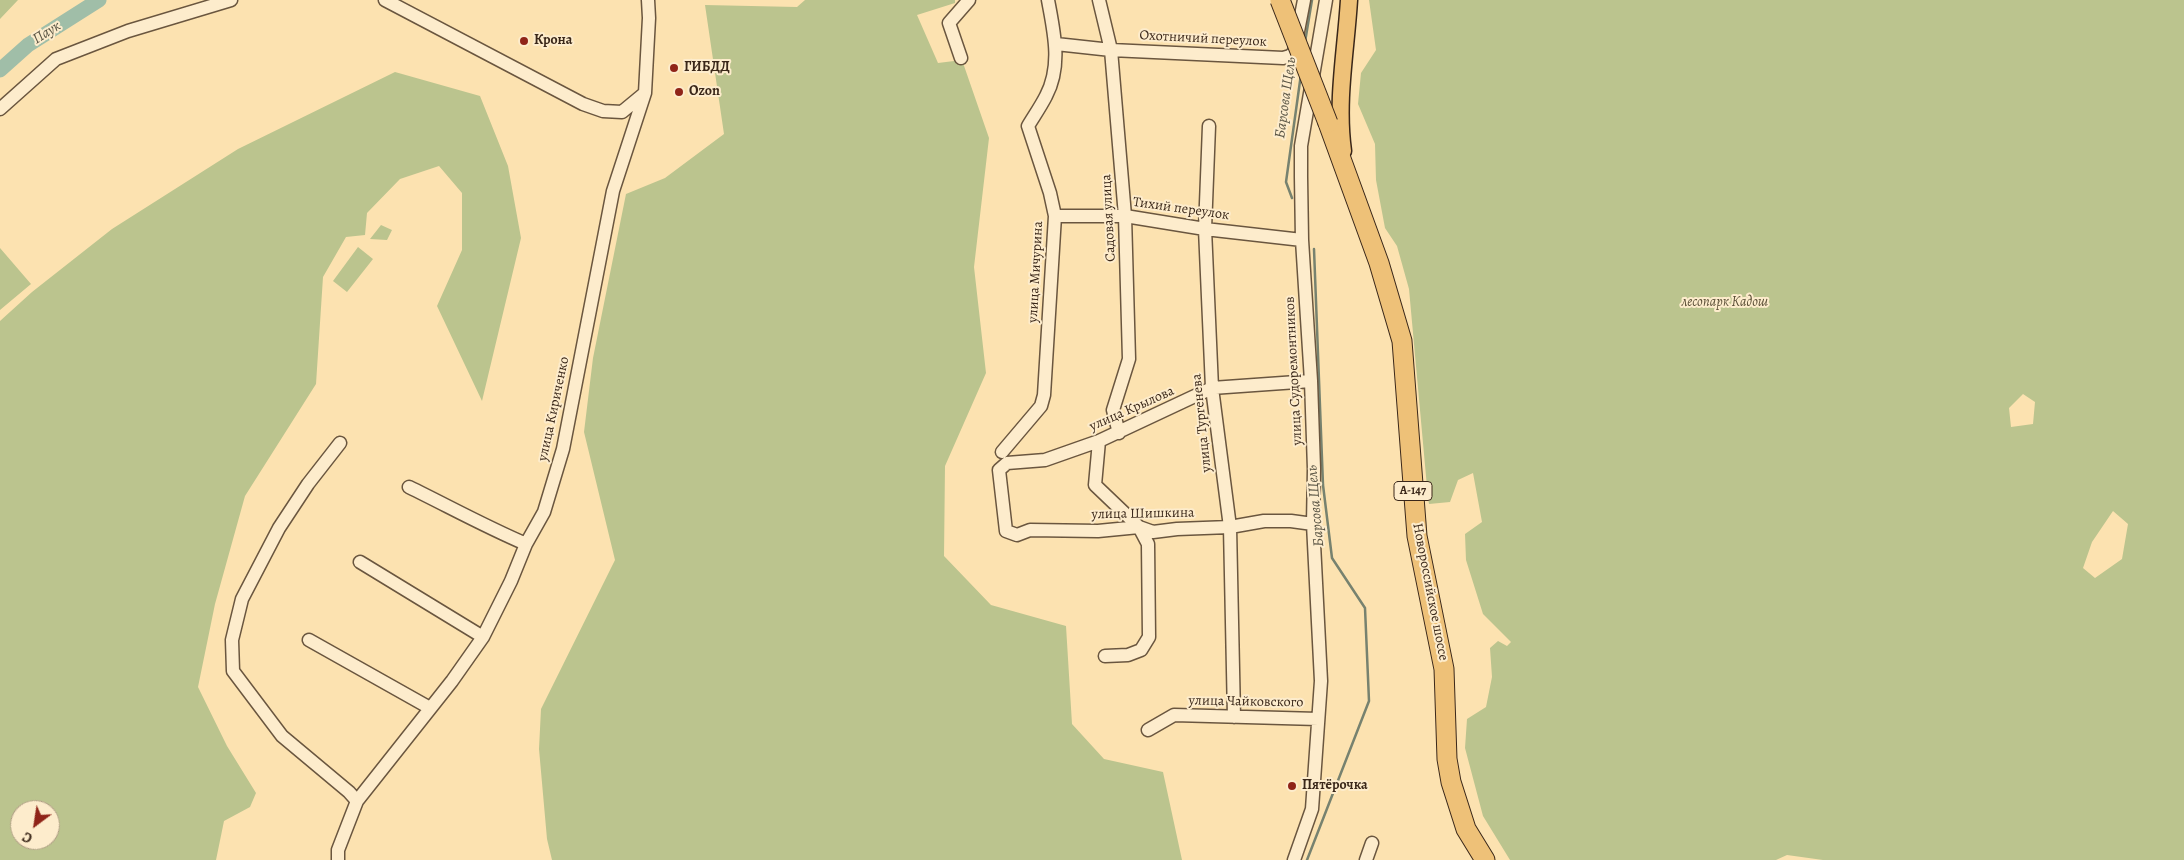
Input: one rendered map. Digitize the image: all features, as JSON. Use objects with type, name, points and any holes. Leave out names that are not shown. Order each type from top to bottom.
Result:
[{"type":"highway","name":"Новороссийское шоссе","points":[[1280,0],[1347,175],[1388,290],[1402,341],[1417,536],[1444,669],[1448,759],[1451,782],[1466,830],[1485,860]]},
{"type":"main road","name":"Новороссийское шоссе","points":[[1347,175],[1340,131],[1340,95],[1349,0]]},
{"type":"street","points":[[0,109],[56,59],[128,31],[231,0]]},
{"type":"street","points":[[385,0],[583,104],[596,109],[622,112],[645,93]]},
{"type":"street","name":"улица Кириченко","points":[[338,860],[338,850],[357,801],[452,681],[483,637],[511,581],[526,544],[544,512],[563,449],[613,191],[645,93],[649,18],[648,0]]},
{"type":"street","points":[[961,58],[949,23],[969,0]]},
{"type":"street","name":"улица Мичурина","points":[[1002,452],[1041,406],[1044,395],[1054,216],[1050,192],[1028,126],[1047,95],[1054,74],[1056,44],[1048,0]]},
{"type":"street","name":"Садовая улица","points":[[1099,0],[1111,50],[1125,216],[1129,358],[1113,410],[1119,433]]},
{"type":"street","name":"Охотничий переулок","points":[[1056,44],[1111,50],[1282,58],[1290,56],[1294,52],[1304,0]]},
{"type":"street","name":"улица Судоремонтников","points":[[1294,860],[1312,809],[1321,681],[1313,524],[1314,469],[1311,381],[1302,240],[1301,146],[1326,0]]},
{"type":"street","name":"улица Тургенева","points":[[1209,126],[1205,228],[1212,388],[1230,527],[1234,717]]},
{"type":"street","name":"Тихий переулок","points":[[1054,216],[1125,216],[1302,240]]},
{"type":"street","name":"улица Крылова","points":[[999,470],[1007,463],[1045,460],[1099,441],[1212,388],[1311,381]]},
{"type":"street","points":[[1099,441],[1096,485],[1139,527],[1148,544],[1149,637],[1141,650],[1128,654],[1105,656]]},
{"type":"street","points":[[340,443],[308,484],[279,528],[242,599],[232,640],[233,671],[282,736],[357,801]]},
{"type":"street","name":"улица Шишкина","points":[[999,470],[1006,531],[1017,535],[1030,530],[1098,531],[1139,527],[1153,532],[1230,527],[1264,521],[1291,520],[1313,524]]},
{"type":"street","points":[[409,487],[472,517],[490,529],[526,544]]},
{"type":"street","points":[[360,562],[483,637]]},
{"type":"street","points":[[308,640],[430,708]]},
{"type":"street","name":"улица Чайковского","points":[[1148,730],[1174,715],[1318,719]]},
{"type":"street","points":[[1366,860],[1372,843]]},
{"type":"green space","points":[[0,0],[18,0],[0,19]]},
{"type":"green space","points":[[805,0],[955,0],[955,3],[917,15],[938,63],[962,60],[989,138],[974,267],[986,373],[945,466],[944,556],[991,605],[1066,626],[1072,724],[1104,759],[1163,772],[1182,860],[552,860],[547,839],[539,749],[541,709],[615,560],[584,432],[593,358],[626,194],[665,178],[724,134],[705,5],[797,7]]},
{"type":"green space","name":"лесопарк Кадош","points":[[1369,0],[2184,0],[2184,860],[1823,860],[1787,855],[1776,860],[1510,860],[1483,816],[1465,748],[1467,719],[1486,707],[1492,677],[1490,648],[1498,641],[1507,646],[1511,642],[1483,614],[1466,560],[1465,534],[1482,522],[1473,473],[1458,480],[1450,502],[1429,504],[1409,289],[1397,246],[1385,228],[1376,180],[1375,144],[1358,104],[1361,73],[1376,50]],"holes":[[[2023,394],[2035,402],[2033,424],[2011,427],[2009,408]],[[2113,511],[2128,524],[2122,559],[2095,578],[2083,568],[2092,542]]]},
{"type":"green space","points":[[395,72],[480,96],[508,166],[521,238],[482,401],[437,306],[462,250],[462,193],[439,166],[400,179],[367,213],[365,235],[346,237],[323,277],[316,384],[245,496],[215,604],[198,687],[227,746],[256,793],[250,807],[224,821],[216,860],[0,860],[0,321],[32,292],[112,229],[238,149]]},
{"type":"green space","points":[[381,225],[392,230],[387,240],[370,239]]},
{"type":"green space","points":[[358,247],[373,259],[347,292],[333,281]]},
{"type":"green space","points":[[0,248],[31,284],[0,310]]},
{"type":"waterway","name":"Паук","points":[[0,70],[28,45],[99,0]]},
{"type":"waterway","name":"Барсова Щель","points":[[1305,42],[1312,0]]},
{"type":"waterway","name":"Барсова Щель","points":[[1292,198],[1286,182],[1301,74]]},
{"type":"waterway","name":"Барсова Щель","points":[[1307,860],[1369,701],[1365,608],[1332,558],[1323,485],[1314,249]]},
{"type":"place","name":"Крона","points":[[524,41]]},
{"type":"place","name":"ГИБДД","points":[[674,68]]},
{"type":"place","name":"Ozon","points":[[679,92]]},
{"type":"place","name":"Пятёрочка","points":[[1292,786]]}]
